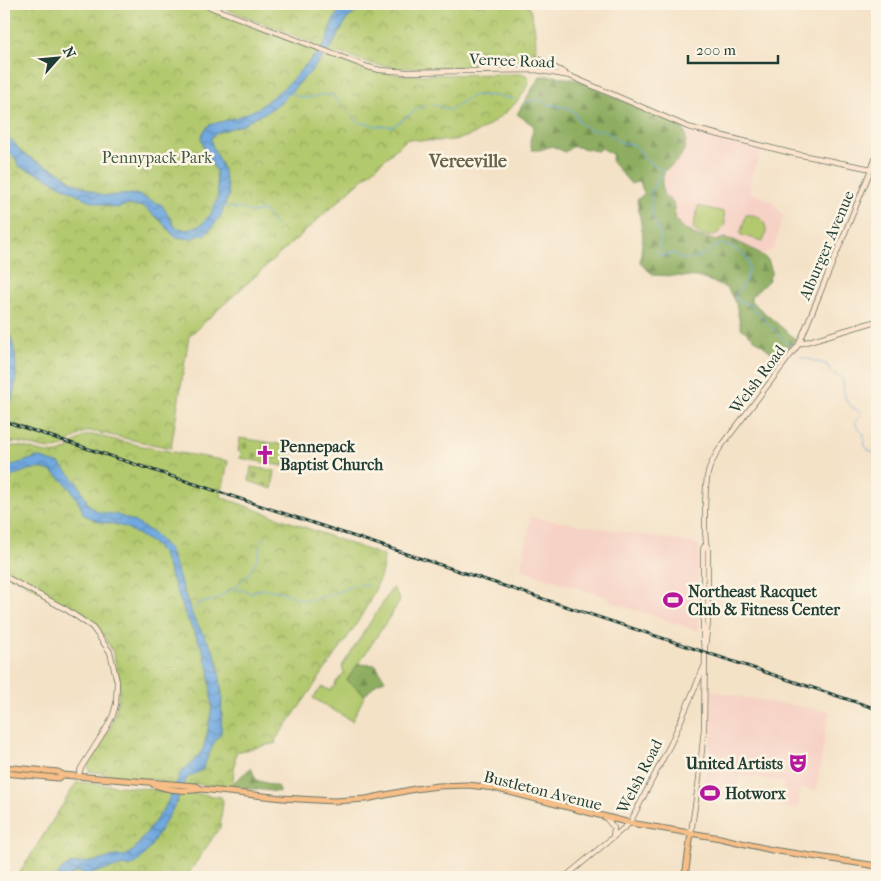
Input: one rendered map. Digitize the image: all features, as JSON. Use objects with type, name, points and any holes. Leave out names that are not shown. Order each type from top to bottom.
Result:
[{"type":"main road","name":"Verree Road","points":[[202,4],[368,67],[393,72],[536,70],[570,76],[688,127],[792,153],[877,170]]},
{"type":"main road","points":[[538,59],[570,76]]},
{"type":"main road","name":"Alburger Avenue","points":[[799,344],[877,155]]},
{"type":"main road","name":"Welsh Road","points":[[565,877],[630,823],[671,743],[704,666],[702,549],[706,545],[708,472],[720,448],[799,344],[877,321]]},
{"type":"main road","points":[[4,576],[67,610],[92,626],[105,643],[113,661],[117,682],[113,714],[81,768],[78,777]]},
{"type":"main road","points":[[683,877],[686,870],[702,753],[704,666]]},
{"type":"main road","points":[[693,690],[699,685],[704,684]]},
{"type":"main road","name":"Bustleton Avenue","points":[[4,767],[58,772],[63,775],[78,777],[282,798],[334,801],[366,799],[427,787],[468,785],[507,790],[630,823],[720,838],[772,850],[877,866]]},
{"type":"main road","name":"Bustleton Avenue","points":[[4,772],[58,778],[63,775]]},
{"type":"main road","points":[[606,818],[614,828],[613,838]]},
{"type":"main road","points":[[686,870],[687,877]]},
{"type":"shaded area","points":[[680,130],[762,151],[752,174],[750,192],[773,202],[783,216],[773,250],[754,258],[666,234],[662,191]]},
{"type":"shaded area","points":[[531,517],[699,544],[698,631],[614,603],[605,596],[521,569]]},
{"type":"shaded area","points":[[711,690],[746,698],[829,711],[816,791],[801,787],[798,809],[781,806],[784,782],[740,776],[735,801],[703,796],[711,737]]},
{"type":"green space","name":"Pennypack Park","points":[[4,4],[193,4],[308,48],[313,43],[213,4],[528,4],[535,33],[536,48],[534,63],[528,66],[399,68],[372,64],[339,53],[334,58],[366,70],[402,75],[523,74],[528,76],[529,79],[524,92],[515,104],[496,120],[473,134],[451,140],[406,140],[189,336],[171,448],[90,431],[85,432],[60,448],[48,449],[17,442],[4,444]]},
{"type":"green space","points":[[540,76],[555,76],[577,80],[683,127],[686,140],[685,146],[676,162],[665,170],[662,182],[663,194],[673,203],[676,220],[682,228],[698,236],[716,241],[724,238],[734,240],[756,251],[768,260],[772,272],[768,281],[751,297],[751,301],[795,339],[781,360],[741,328],[736,304],[728,289],[697,277],[654,275],[644,267],[640,262],[643,236],[637,200],[644,194],[640,181],[631,184],[611,161],[613,155],[602,148],[597,151],[573,146],[565,152],[552,146],[540,150],[532,150],[530,141],[534,126],[517,114]]},
{"type":"green space","points":[[698,206],[724,212],[725,223],[723,228],[715,235],[702,235],[693,228]]},
{"type":"green space","points":[[746,215],[757,216],[764,222],[766,231],[763,241],[740,235]]},
{"type":"green space","points":[[88,435],[228,461],[221,497],[384,556],[377,586],[360,619],[275,740],[276,743],[236,752],[232,788],[194,784],[191,793],[221,797],[223,801],[220,827],[186,877],[17,877],[77,782],[160,790],[163,781],[89,771],[88,763],[110,728],[118,702],[119,678],[113,652],[100,630],[83,615],[4,571],[4,448],[18,446],[58,453],[66,450]]},
{"type":"green space","points":[[240,438],[292,446],[289,467],[240,458],[241,452],[238,451]]},
{"type":"green space","points":[[251,467],[275,471],[272,489],[249,481]]},
{"type":"green space","points":[[393,587],[400,601],[348,680],[365,695],[352,721],[313,698],[322,687],[330,690],[335,686],[344,673],[342,666]]},
{"type":"green space","points":[[358,664],[376,665],[385,680],[377,683],[365,695],[347,680]]},
{"type":"green space","points":[[251,768],[256,780],[279,787],[279,792],[229,786]]},
{"type":"water","points":[[343,4],[373,4],[368,10],[362,8],[347,19],[331,48],[281,102],[245,124],[219,132],[211,137],[212,145],[223,169],[229,195],[220,217],[205,234],[190,239],[175,237],[161,221],[144,207],[129,205],[116,208],[90,201],[39,174],[20,167],[15,158],[4,148],[4,136],[13,141],[22,153],[88,189],[104,196],[136,194],[162,205],[175,227],[187,230],[201,225],[211,214],[218,197],[216,171],[205,152],[201,138],[204,131],[209,125],[235,118],[257,109],[288,84],[325,44],[332,23]]},
{"type":"water","points":[[4,324],[13,344],[16,369],[13,394],[4,413],[7,358],[4,345]]},
{"type":"water","points":[[38,457],[60,464],[78,483],[88,504],[98,512],[118,515],[133,521],[152,532],[169,549],[193,617],[213,650],[218,663],[222,695],[221,733],[215,741],[202,770],[187,778],[178,800],[149,849],[138,862],[129,867],[125,865],[88,874],[77,872],[68,877],[57,877],[62,869],[71,864],[98,861],[114,856],[125,856],[134,850],[166,806],[181,772],[193,762],[203,749],[212,706],[209,670],[203,650],[187,618],[162,553],[152,543],[127,528],[100,522],[84,515],[70,489],[52,472],[45,469],[30,470],[4,480],[4,469]]},
{"type":"waterway","points":[[290,92],[297,96],[308,98],[326,94],[333,96],[359,123],[374,126],[394,126],[426,105],[431,104],[449,110],[474,95],[514,99]]},
{"type":"waterway","points":[[527,102],[538,99],[547,104],[568,108],[575,113],[579,122],[590,130],[604,130],[622,143],[635,145],[646,160],[661,169],[662,172],[651,192],[651,211],[661,238],[658,252],[661,256],[675,253],[679,259],[699,256],[721,245],[737,250],[744,255],[749,266],[746,279],[735,296],[736,299],[751,306],[790,346]]},
{"type":"waterway","points":[[224,206],[253,213],[263,210],[276,226]]},
{"type":"waterway","points":[[801,357],[825,364],[831,373],[843,379],[847,402],[859,411],[861,415],[855,422],[864,434],[864,444],[877,457]]},
{"type":"waterway","points":[[877,467],[877,481]]},
{"type":"waterway","points":[[235,587],[248,575],[259,555],[260,544],[263,538]]},
{"type":"waterway","points":[[192,612],[200,603],[215,600],[234,587],[240,591],[252,593],[260,589],[279,591],[306,601],[331,595],[359,583],[365,586],[369,585]]},
{"type":"railway","points":[[4,421],[877,709]]},
{"type":"place","name":"Pennepack Baptist Church","points":[[265,455]]},
{"type":"place","name":"Northeast Racquet Club & Fitness Center","points":[[673,600]]},
{"type":"place","name":"United Artists","points":[[798,763]]},
{"type":"place","name":"Hotworx","points":[[710,793]]},
{"type":"district","name":"Vereeville","points":[[468,161]]}]
